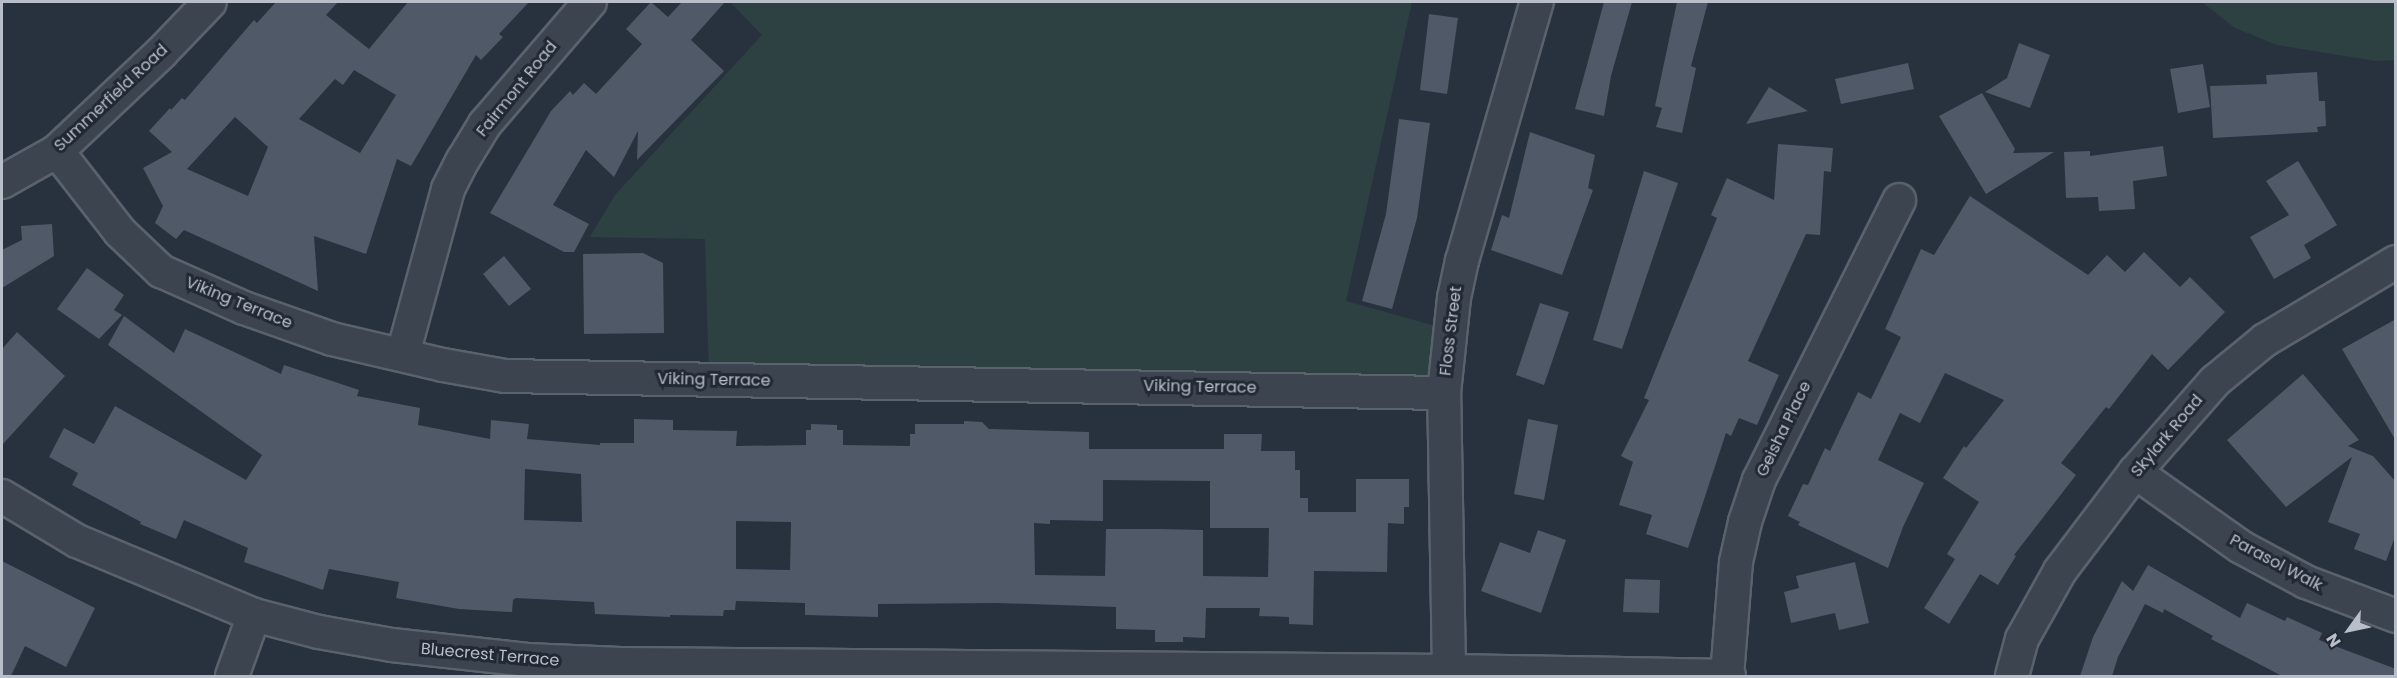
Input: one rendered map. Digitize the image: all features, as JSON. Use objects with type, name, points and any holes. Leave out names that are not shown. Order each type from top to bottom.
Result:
[{"type":"street","name":"Summerfield Road","points":[[2,182],[57,151],[210,2]]},
{"type":"street","name":"Fairmont Road","points":[[403,354],[432,241],[448,189],[458,170],[485,123],[590,2]]},
{"type":"street","name":"Floss Street","points":[[1449,671],[1444,393],[1454,298],[1462,261],[1537,2]]},
{"type":"street","name":"Viking Terrace","points":[[57,151],[120,232],[162,271],[266,316],[332,339],[443,365],[505,376],[1444,393]]},
{"type":"street","name":"Geisha Place","points":[[1728,676],[1736,562],[1745,522],[1759,480],[1899,200]]},
{"type":"street","name":"Skylark Road","points":[[2012,676],[2022,639],[2043,597],[2072,554],[2135,472],[2231,365],[2265,340],[2396,262]]},
{"type":"street","name":"Parasol Walk","points":[[2135,472],[2241,547],[2307,582],[2396,616]]},
{"type":"street","name":"Bluecrest Terrace","points":[[2,496],[77,541],[254,615],[320,632],[392,645],[527,660],[620,664],[1449,671],[1728,676]]},
{"type":"street","points":[[232,676],[254,615]]},
{"type":"green space","points":[[730,2],[1412,2],[1346,301],[1446,329],[1443,392],[709,378],[705,239],[590,237],[615,195],[762,35]]},
{"type":"green space","points":[[2202,2],[2395,2],[2395,60],[2376,61],[2277,45],[2235,28]]},
{"type":"building","points":[[276,2],[338,2],[326,15],[369,49],[408,2],[529,2],[499,34],[503,37],[481,60],[476,55],[411,166],[397,159],[366,254],[314,236],[318,291],[184,230],[176,239],[155,223],[163,206],[143,168],[172,152],[149,131],[170,108],[171,110],[182,98],[185,100],[254,20],[257,23]],"holes":[[[354,70],[396,95],[360,153],[299,119],[335,79],[343,85]],[[235,117],[268,147],[248,196],[187,169]]]},
{"type":"building","points":[[651,2],[668,17],[682,2],[725,2],[691,40],[724,71],[637,160],[638,131],[614,177],[586,150],[553,205],[589,224],[574,252],[564,252],[490,213],[551,111],[570,91],[573,95],[584,83],[596,94],[642,44],[626,29]]},
{"type":"building","points":[[1604,2],[1632,2],[1611,76],[1604,116],[1575,109]]},
{"type":"building","points":[[1677,2],[1708,2],[1691,66],[1696,68],[1682,133],[1656,127],[1662,108],[1655,106]]},
{"type":"building","points":[[1429,14],[1458,18],[1447,94],[1420,90]]},
{"type":"building","points":[[2019,43],[2050,55],[2030,108],[1985,92],[2007,78]]},
{"type":"building","points":[[1908,63],[1914,89],[1841,104],[1835,79]]},
{"type":"building","points":[[2203,64],[2210,107],[2178,113],[2170,69]]},
{"type":"building","points":[[2317,72],[2319,101],[2325,101],[2326,126],[2317,127],[2318,132],[2213,138],[2210,86],[2267,84],[2266,75]]},
{"type":"building","points":[[1769,87],[1808,111],[1746,124]]},
{"type":"building","points":[[1982,93],[2015,149],[2013,153],[2054,152],[1986,194],[1939,116]]},
{"type":"building","points":[[1399,119],[1430,123],[1417,218],[1392,309],[1362,301],[1386,214]]},
{"type":"building","points":[[1530,132],[1595,155],[1588,188],[1593,190],[1562,275],[1491,250],[1502,215],[1509,218]]},
{"type":"building","points":[[1778,144],[1833,148],[1831,172],[1824,171],[1820,235],[1806,234],[1748,361],[1779,375],[1757,425],[1739,418],[1731,436],[1726,433],[1688,548],[1646,534],[1652,515],[1619,505],[1633,462],[1621,456],[1649,400],[1644,398],[1717,218],[1711,215],[1727,178],[1774,200]]},
{"type":"building","points":[[2163,146],[2167,176],[2133,181],[2135,209],[2099,211],[2098,197],[2066,198],[2064,152],[2090,151],[2090,156]]},
{"type":"building","points":[[2298,161],[2337,225],[2304,245],[2311,258],[2274,279],[2250,237],[2289,215],[2266,181]]},
{"type":"building","points":[[1644,171],[1678,183],[1622,349],[1593,340]]},
{"type":"building","points":[[1970,196],[2088,275],[2107,255],[2125,272],[2144,252],[2180,287],[2190,277],[2225,312],[2168,370],[2152,354],[2109,409],[2106,407],[2061,463],[2076,475],[2014,555],[2016,556],[1998,585],[1980,574],[1949,624],[1924,608],[1955,559],[1947,554],[1979,502],[1943,478],[1964,446],[1966,448],[2004,400],[1945,373],[1920,423],[1900,413],[1878,460],[1924,483],[1903,527],[1888,568],[1798,525],[1800,522],[1788,516],[1803,484],[1808,485],[1825,448],[1830,451],[1858,392],[1871,399],[1901,337],[1885,329],[1921,249],[1934,255]]},
{"type":"building","points":[[52,224],[54,256],[2,288],[2,250],[22,240],[21,226]]},
{"type":"building","points":[[643,253],[663,263],[664,333],[584,334],[583,254]]},
{"type":"building","points":[[504,256],[531,289],[509,306],[483,274]]},
{"type":"building","points":[[87,268],[124,295],[114,310],[122,315],[99,339],[57,309]]},
{"type":"building","points":[[1540,303],[1569,312],[1544,385],[1516,375]]},
{"type":"building","points":[[124,316],[174,353],[185,329],[281,374],[284,365],[359,390],[357,396],[420,408],[418,425],[490,439],[491,420],[529,424],[527,439],[600,445],[600,443],[634,443],[634,419],[673,420],[673,430],[737,431],[736,446],[806,445],[806,430],[811,430],[811,424],[837,425],[837,430],[843,430],[843,445],[910,446],[910,434],[915,434],[915,424],[964,424],[964,421],[982,422],[989,429],[1089,432],[1089,449],[1224,449],[1224,434],[1262,434],[1261,451],[1295,451],[1295,470],[1300,470],[1300,498],[1308,498],[1308,512],[1356,512],[1356,479],[1409,479],[1409,507],[1404,507],[1404,524],[1388,523],[1387,572],[1314,571],[1313,625],[1289,624],[1289,617],[1259,616],[1260,608],[1206,608],[1205,638],[1183,637],[1183,642],[1155,642],[1155,630],[1116,629],[1116,607],[998,603],[878,604],[878,617],[805,615],[805,603],[736,601],[735,610],[724,610],[723,616],[670,615],[670,617],[595,614],[594,602],[516,598],[513,600],[512,612],[459,609],[396,598],[399,582],[329,569],[323,590],[244,562],[248,548],[184,520],[176,539],[140,524],[141,522],[72,485],[78,473],[49,457],[64,428],[94,444],[115,406],[246,480],[262,455],[108,345]],"holes":[[[525,469],[581,474],[582,522],[524,520]],[[1103,480],[1210,481],[1210,528],[1269,528],[1268,577],[1203,576],[1203,530],[1161,529],[1106,529],[1105,576],[1035,575],[1034,523],[1050,524],[1050,520],[1103,521]],[[736,521],[791,522],[790,570],[736,569]]]},
{"type":"building","points":[[2396,319],[2396,441],[2342,349]]},
{"type":"building","points":[[17,332],[65,376],[2,445],[2,349]]},
{"type":"building","points":[[2303,374],[2359,440],[2348,446],[2373,456],[2396,482],[2396,534],[2386,561],[2354,549],[2360,534],[2328,522],[2352,457],[2286,507],[2227,440]]},
{"type":"building","points":[[1528,419],[1558,425],[1544,500],[1514,494]]},
{"type":"building","points":[[1538,530],[1566,540],[1541,613],[1481,591],[1500,542],[1530,553]]},
{"type":"building","points":[[2,561],[95,608],[66,667],[25,646],[11,676],[2,676]]},
{"type":"building","points":[[1855,562],[1869,623],[1839,630],[1835,613],[1791,623],[1784,592],[1799,588],[1796,576]]},
{"type":"building","points":[[2148,565],[2240,618],[2247,603],[2285,621],[2287,617],[2322,633],[2319,640],[2396,669],[2396,676],[2282,676],[2211,639],[2213,636],[2164,609],[2163,613],[2145,604],[2118,657],[2112,676],[2080,676],[2093,637],[2122,581],[2133,591]]},
{"type":"building","points":[[1625,579],[1660,580],[1659,613],[1623,612]]}]
